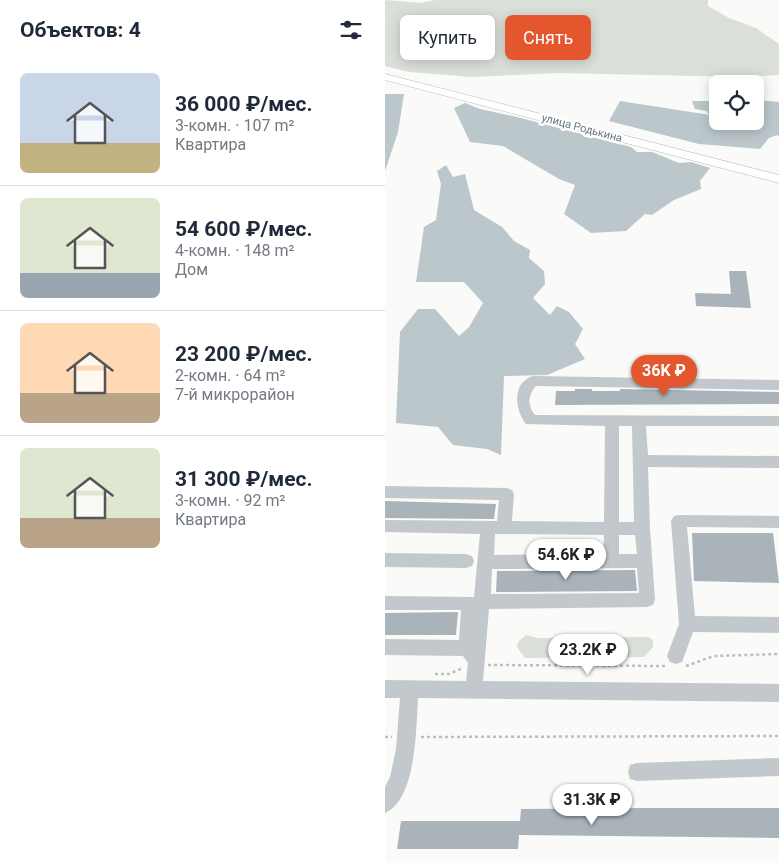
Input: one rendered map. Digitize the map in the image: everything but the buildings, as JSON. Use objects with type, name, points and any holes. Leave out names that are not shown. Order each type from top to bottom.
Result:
[{"type":"main road","name":"улица Родькина","points":[[385,77],[779,179]]},
{"type":"street","points":[[779,385],[533,381],[527,386],[522,400],[523,409],[531,420],[779,421]]},
{"type":"street","points":[[611,561],[612,420]]},
{"type":"street","points":[[482,602],[647,600],[639,420]]},
{"type":"street","points":[[641,461],[779,462]]},
{"type":"street","points":[[385,492],[507,494],[485,562],[482,602],[472,655]]},
{"type":"street","points":[[676,662],[687,624],[679,521],[779,522]]},
{"type":"street","points":[[385,526],[643,529]]},
{"type":"street","points":[[385,560],[467,561]]},
{"type":"street","points":[[485,562],[645,561]]},
{"type":"street","points":[[385,603],[470,603],[473,690]]},
{"type":"street","points":[[687,624],[779,625]]},
{"type":"street","points":[[385,647],[472,655]]},
{"type":"street","points":[[385,689],[779,694]]},
{"type":"street","points":[[385,803],[392,795],[402,768],[410,689]]},
{"type":"street","points":[[637,772],[779,767]]},
{"type":"path","points":[[431,674],[449,674],[472,655],[484,665],[676,662],[714,656],[779,654]]},
{"type":"path","points":[[385,737],[779,736]]},
{"type":"shaded area","points":[[385,0],[421,3],[435,0],[708,0],[708,6],[729,18],[756,28],[779,44],[779,75],[764,76],[558,73],[472,77],[409,72],[385,66]]},
{"type":"shaded area","points":[[385,94],[404,94],[398,132],[385,171]]},
{"type":"shaded area","points":[[620,101],[709,115],[709,130],[764,130],[764,101],[779,102],[779,137],[777,135],[769,138],[760,149],[699,144],[609,121]]},
{"type":"shaded area","points":[[692,101],[709,101],[709,114],[706,111],[695,109]]},
{"type":"shaded area","points":[[465,103],[480,109],[631,147],[637,152],[652,152],[679,163],[691,162],[710,168],[700,181],[701,189],[674,200],[652,215],[645,214],[626,231],[591,233],[564,214],[575,185],[559,179],[503,146],[470,142],[454,108]]},
{"type":"shaded area","points":[[446,165],[453,177],[465,174],[474,210],[502,227],[514,241],[530,250],[529,258],[544,271],[545,284],[533,298],[550,315],[557,306],[569,312],[583,329],[575,344],[585,359],[547,375],[504,376],[501,455],[487,449],[453,445],[438,427],[396,423],[400,332],[418,309],[435,309],[459,336],[469,327],[483,303],[464,282],[416,282],[424,227],[436,220],[441,184],[437,171]]},
{"type":"shaded area","points":[[526,635],[538,638],[648,637],[653,640],[653,647],[644,657],[525,658],[517,647],[518,642]]}]
